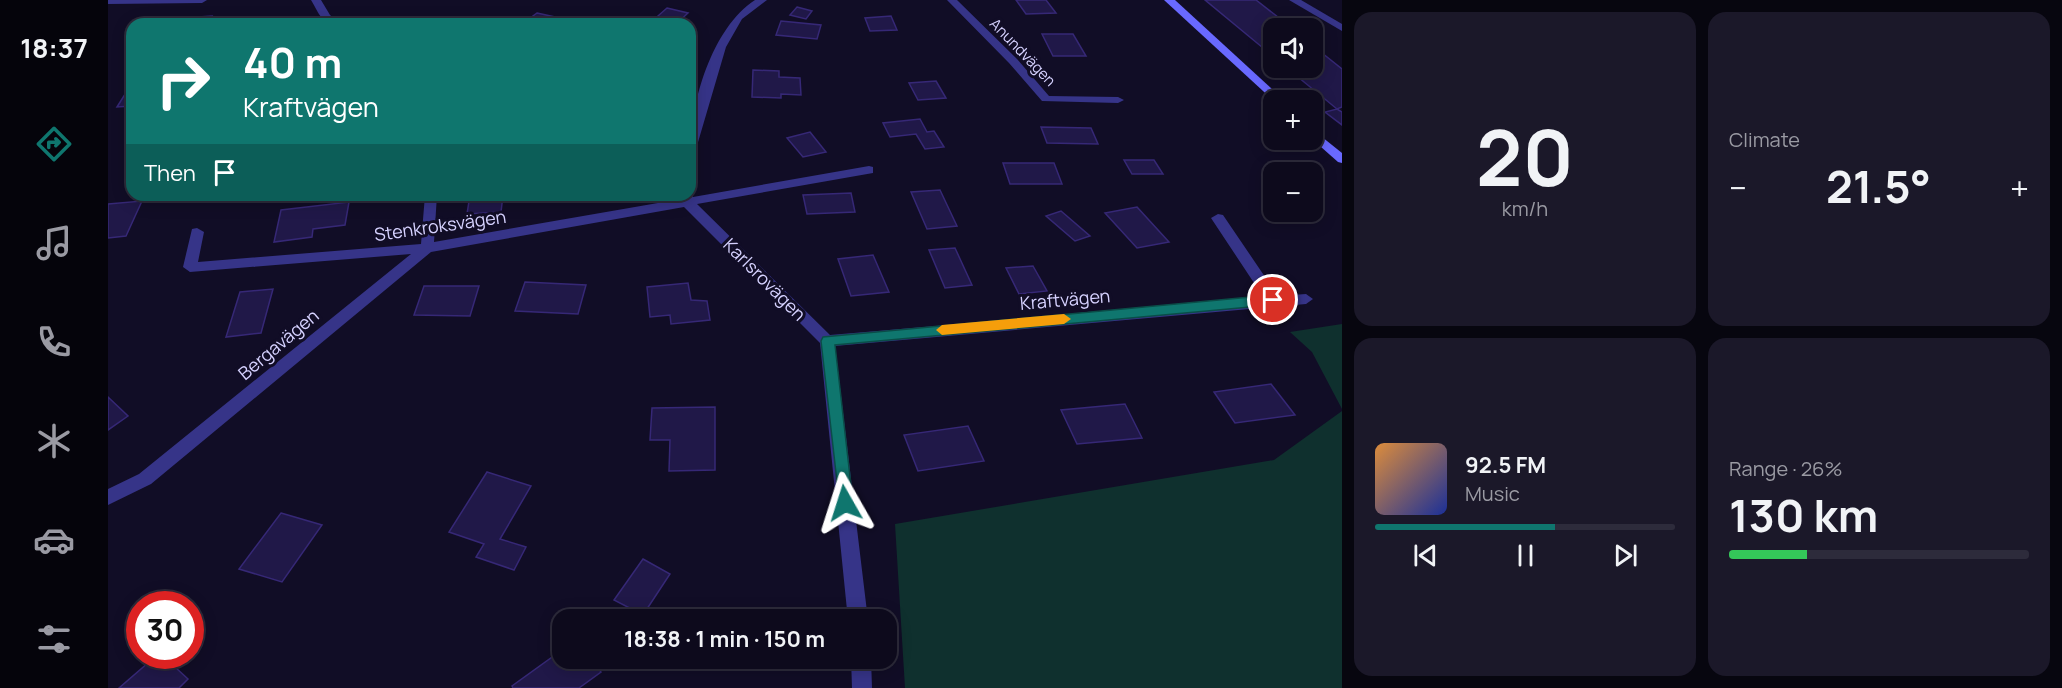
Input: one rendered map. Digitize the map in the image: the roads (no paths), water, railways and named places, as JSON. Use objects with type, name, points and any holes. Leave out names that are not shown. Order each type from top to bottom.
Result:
[{"type":"street","points":[[108,1],[202,0]]},
{"type":"street","points":[[316,0],[327,18]]},
{"type":"street","points":[[696,128],[708,85],[725,39],[740,16],[762,0]]},
{"type":"street","name":"Anundvägen","points":[[952,0],[1013,61],[1046,99],[1119,100]]},
{"type":"street","points":[[1169,0],[1268,90]]},
{"type":"street","points":[[1294,0],[1342,28]]},
{"type":"street","points":[[1323,142],[1342,159]]},
{"type":"street","name":"Stenkroksvägen","points":[[696,198],[869,170]]},
{"type":"street","points":[[428,248],[431,201]]},
{"type":"street","name":"Stenkroksvägen","points":[[197,232],[190,267],[428,248],[677,201]]},
{"type":"street","name":"Karlsrovägen","points":[[690,201],[827,341]]},
{"type":"street","points":[[1218,218],[1273,300]]},
{"type":"street","name":"Bergavägen","points":[[108,497],[145,479],[428,248]]},
{"type":"street","name":"Kraftvägen","points":[[827,341],[1273,300],[1306,299]]},
{"type":"street","points":[[827,341],[857,609]]},
{"type":"street","points":[[861,669],[862,688]]}]
